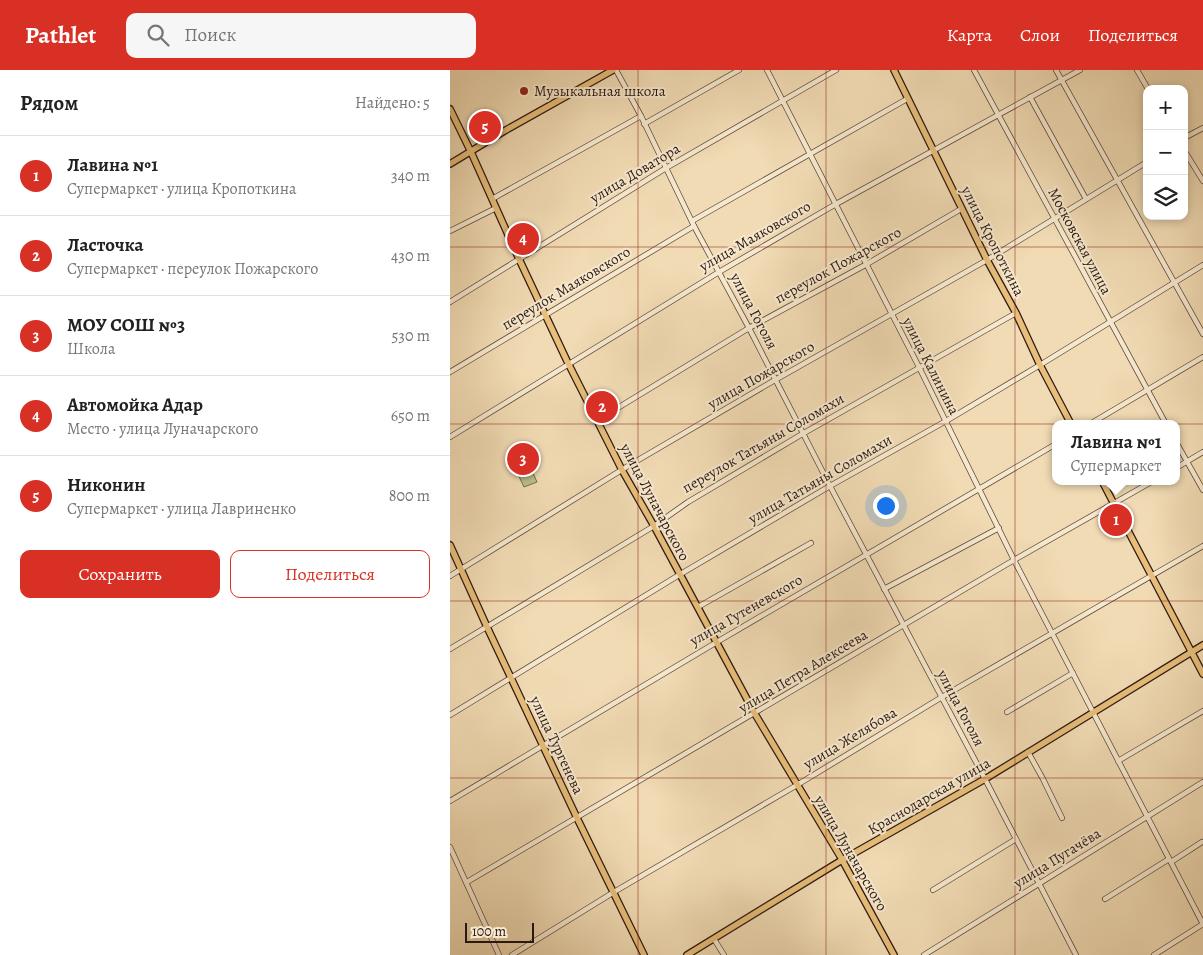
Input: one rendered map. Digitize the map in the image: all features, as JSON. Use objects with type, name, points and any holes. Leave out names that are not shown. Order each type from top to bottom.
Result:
[{"type":"main road","points":[[450,164],[612,70]]},
{"type":"main road","name":"улица Кропоткина","points":[[894,70],[961,209],[1016,313],[1040,365],[1069,420]]},
{"type":"main road","name":"улица Луначарского","points":[[450,110],[568,365],[598,420],[622,470],[717,642],[754,714],[842,860],[894,955]]},
{"type":"main road","points":[[1104,485],[1203,674]]},
{"type":"main road","name":"улица Тургенева","points":[[450,545],[486,627],[644,955]]},
{"type":"main road","name":"Краснодарская улица","points":[[687,955],[842,860],[985,779],[1203,646]]},
{"type":"street","name":"улица Гоголя","points":[[616,70],[641,116],[693,223],[1076,955]]},
{"type":"street","points":[[644,124],[739,70]]},
{"type":"street","name":"улица Калинина","points":[[767,70],[919,367],[1014,560],[1203,924]]},
{"type":"street","name":"улица Доватора","points":[[450,302],[666,168],[836,70]]},
{"type":"street","name":"Московская улица","points":[[974,70],[1164,420]]},
{"type":"street","points":[[1056,70],[1203,334]]},
{"type":"street","name":"улица Маяковского","points":[[450,437],[719,272],[836,204],[1080,70]]},
{"type":"street","points":[[1137,70],[1146,85]]},
{"type":"street","points":[[1030,98],[1086,199]]},
{"type":"street","name":"переулок Маяковского","points":[[450,372],[810,153],[908,99]]},
{"type":"street","points":[[492,199],[641,116]]},
{"type":"street","points":[[1188,136],[1203,128]]},
{"type":"street","points":[[1188,157],[1203,181]]},
{"type":"street","name":"улица Пожарского","points":[[450,576],[622,470],[987,260],[1143,164]]},
{"type":"street","points":[[450,231],[496,208]]},
{"type":"street","name":"переулок Пожарского","points":[[598,420],[749,328],[867,264],[961,209]]},
{"type":"street","name":"улица Татьяны Соломахи","points":[[450,716],[680,575],[830,486],[946,421],[1203,265]]},
{"type":"street","name":"переулок Татьяны Соломахи","points":[[450,649],[654,526],[688,502],[804,433],[1016,313]]},
{"type":"street","points":[[1097,420],[1203,357]]},
{"type":"street","name":"улица Гутеневского","points":[[450,801],[866,554],[1052,446]]},
{"type":"street","points":[[1180,449],[1203,490]]},
{"type":"street","points":[[1180,466],[1203,452]]},
{"type":"street","name":"улица Петра Алексеева","points":[[467,882],[1014,560],[1145,485]]},
{"type":"street","points":[[884,589],[998,528]]},
{"type":"street","points":[[698,607],[811,543]]},
{"type":"street","name":"улица Желябова","points":[[512,955],[614,892],[797,785],[942,697],[1203,546]]},
{"type":"street","points":[[1007,712],[1073,673]]},
{"type":"street","points":[[1118,761],[1203,711]]},
{"type":"street","points":[[1028,752],[1044,779],[1062,818]]},
{"type":"street","name":"улица Пугачёва","points":[[924,955],[1203,782]]},
{"type":"street","points":[[933,890],[1016,839]]},
{"type":"street","points":[[1105,899],[1202,842]]},
{"type":"street","points":[[450,847],[499,955]]},
{"type":"street","points":[[1154,955],[1203,924]]},
{"type":"street","points":[[714,938],[724,955]]},
{"type":"green space","points":[[527,460],[537,482],[524,487],[514,466]]},
{"type":"place","name":"Музыкальная школа","points":[[524,91]]},
{"type":"place","name":"Никонин","points":[[485,127]]},
{"type":"place","name":"Автомойка Адар","points":[[523,239]]},
{"type":"place","name":"Ласточка","points":[[602,407]]},
{"type":"place","name":"МОУ СОШ №3","points":[[523,459]]},
{"type":"place","name":"Лавина №1","points":[[1116,520]]}]
